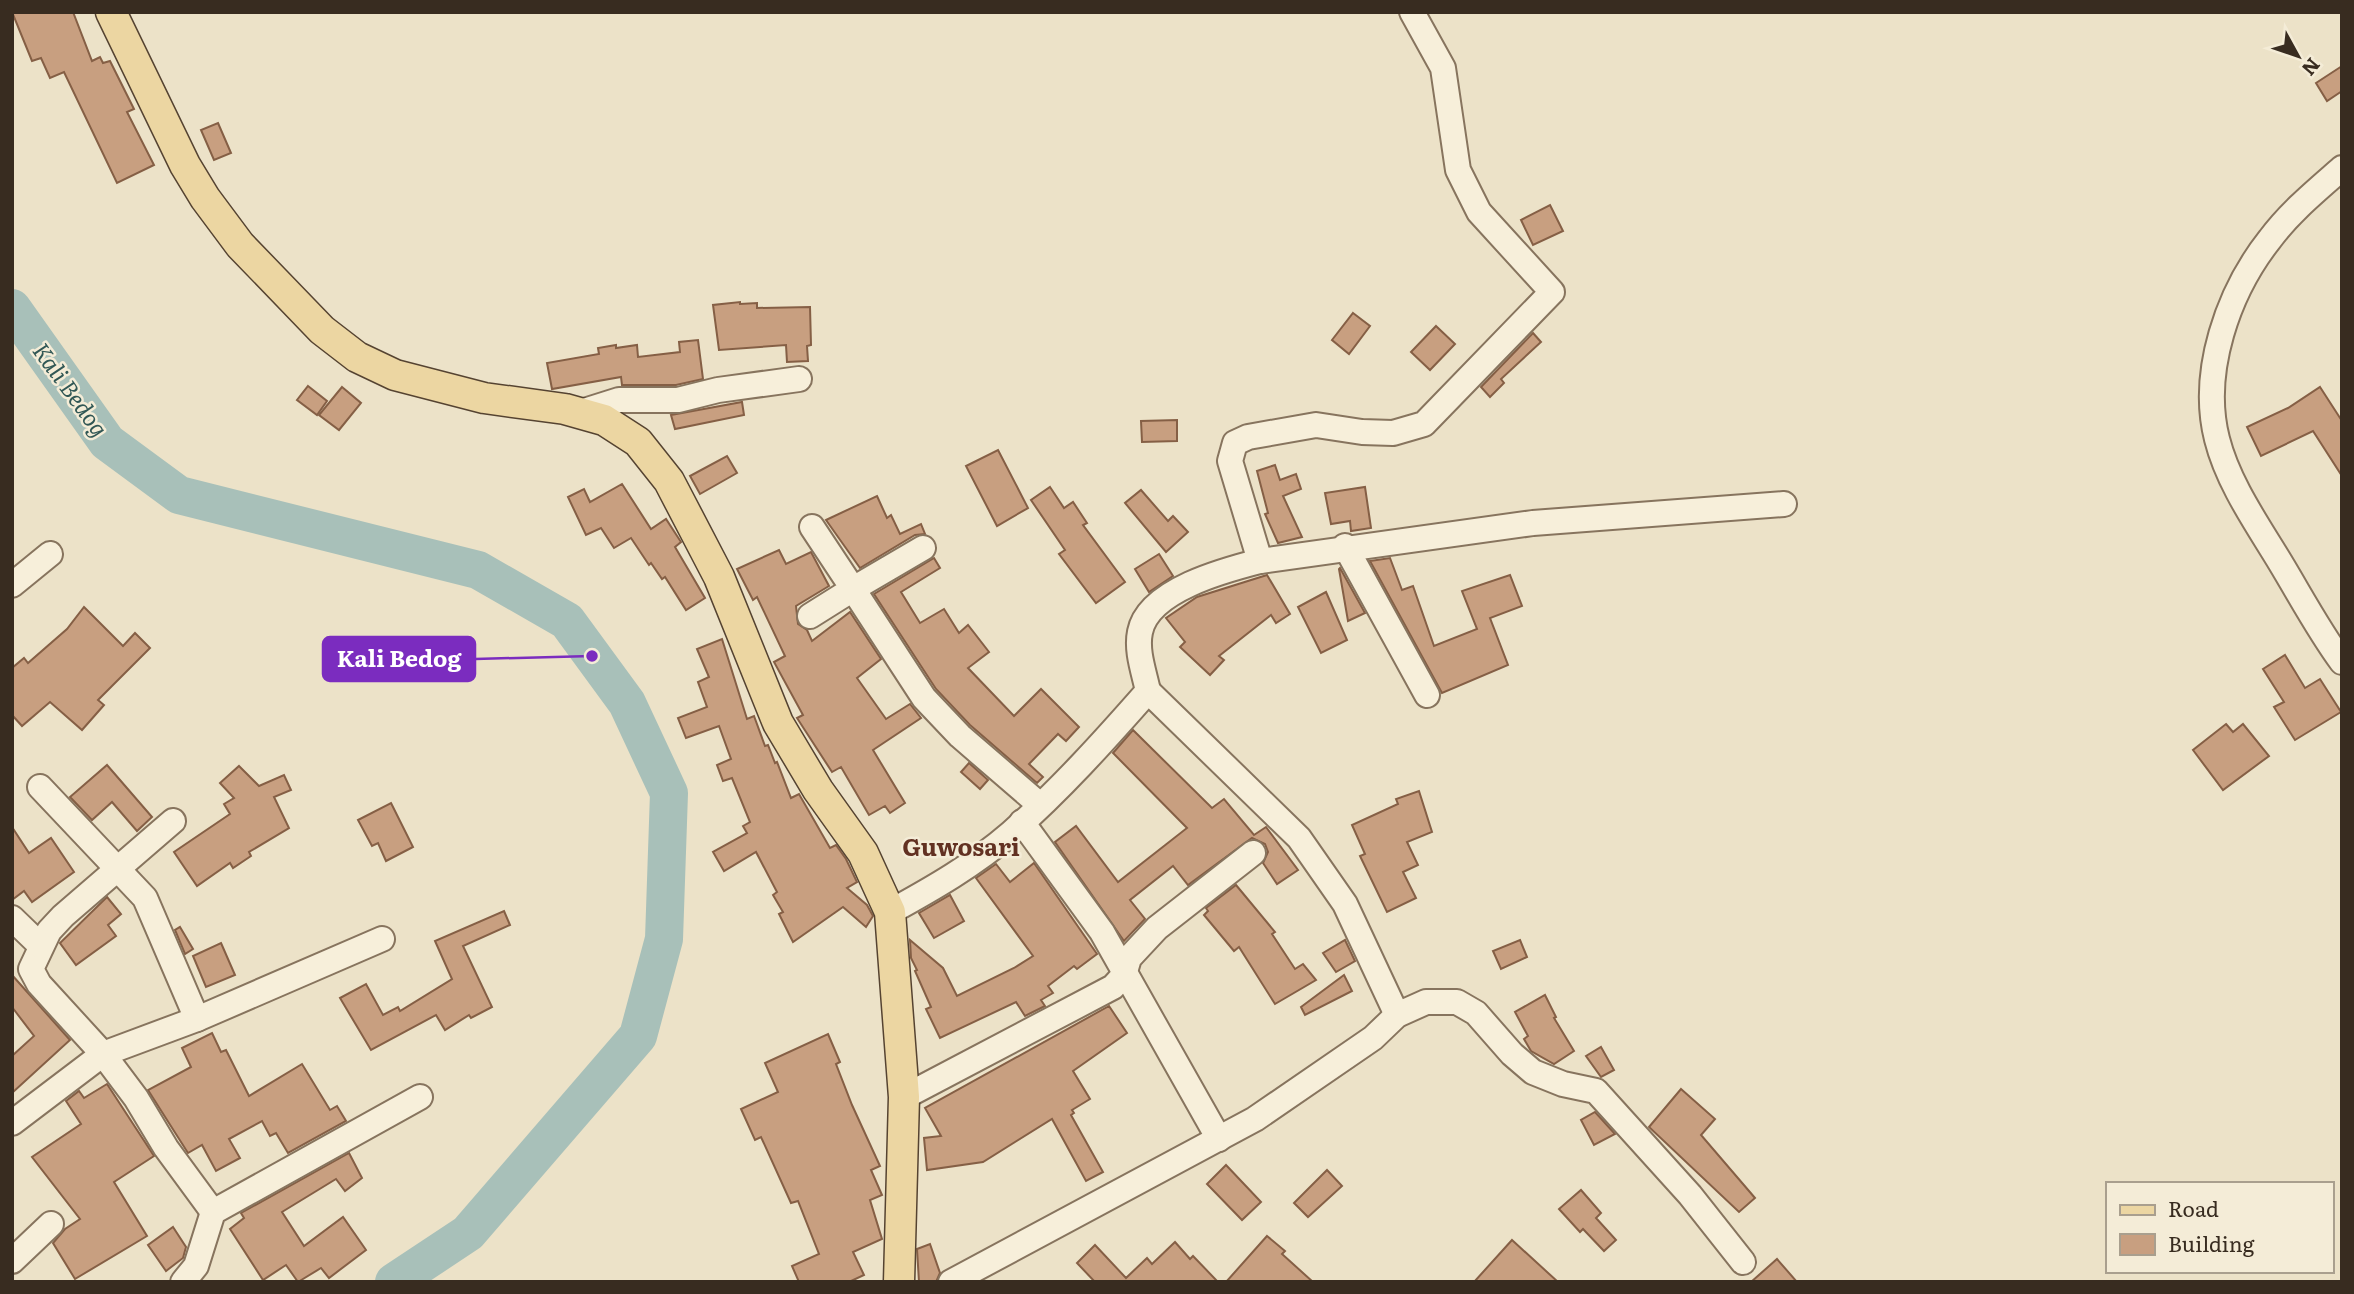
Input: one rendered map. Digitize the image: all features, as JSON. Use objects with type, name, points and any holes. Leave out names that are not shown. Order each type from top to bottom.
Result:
[{"type":"main road","points":[[111,12],[185,165],[205,198],[240,245],[322,330],[357,357],[395,375],[484,398],[581,412],[624,431],[650,456],[668,481],[719,577],[778,723],[818,790],[863,853],[890,912],[904,1097],[900,1282]]},
{"type":"street","points":[[1260,561],[1230,461],[1235,443],[1248,437],[1316,425],[1362,432],[1393,433],[1424,424],[1552,292],[1479,212],[1458,170],[1443,68],[1412,12]]},
{"type":"street","points":[[2342,168],[2270,238],[2239,289],[2224,329],[2217,359],[2211,414],[2227,469],[2342,662]]},
{"type":"street","points":[[581,412],[619,400],[678,400],[718,390],[799,379]]},
{"type":"street","points":[[1397,1015],[1345,904],[1299,838],[1148,691],[1139,648],[1140,631],[1148,613],[1178,590],[1260,561],[1345,547],[1533,523],[1784,504]]},
{"type":"street","points":[[812,527],[924,698],[1031,813],[1219,1139]]},
{"type":"street","points":[[1345,547],[1427,695]]},
{"type":"street","points":[[810,617],[923,548]]},
{"type":"street","points":[[12,584],[50,554]]},
{"type":"street","points":[[890,912],[971,863],[1031,813],[1148,691]]},
{"type":"street","points":[[40,787],[145,898],[197,1019]]},
{"type":"street","points":[[173,821],[116,867],[63,916],[49,931],[32,960],[31,969],[34,977],[103,1054],[136,1098],[166,1148],[213,1212]]},
{"type":"street","points":[[904,1097],[1113,986],[1124,975],[1129,958],[1157,928],[1253,853]]},
{"type":"street","points":[[12,918],[41,947]]},
{"type":"street","points":[[12,1123],[103,1054],[197,1019],[382,939]]},
{"type":"street","points":[[951,1282],[1255,1119],[1373,1038],[1397,1015],[1426,1002],[1457,1002],[1476,1013],[1512,1054],[1533,1072],[1563,1084],[1596,1091],[1690,1195],[1743,1262]]},
{"type":"street","points":[[183,1282],[196,1266],[213,1212],[420,1097]]},
{"type":"street","points":[[12,1261],[51,1224]]},
{"type":"building","points":[[12,12],[73,12],[92,61],[100,57],[103,63],[110,61],[134,109],[127,112],[154,165],[117,183],[64,72],[50,78],[41,58],[32,61]]},
{"type":"building","points":[[2342,66],[2342,91],[2327,101],[2316,83]]},
{"type":"building","points":[[218,123],[231,153],[214,160],[201,130]]},
{"type":"building","points":[[1550,205],[1563,231],[1533,245],[1521,220]]},
{"type":"building","points":[[757,303],[757,308],[810,307],[811,345],[807,346],[808,361],[787,362],[786,345],[719,350],[713,305]]},
{"type":"building","points":[[1353,313],[1370,326],[1349,354],[1332,340]]},
{"type":"building","points":[[1436,326],[1455,344],[1430,370],[1411,352]]},
{"type":"building","points":[[1533,333],[1541,342],[1501,379],[1504,383],[1490,397],[1481,387]]},
{"type":"building","points":[[698,340],[703,379],[676,385],[622,385],[621,377],[552,389],[547,363],[599,354],[598,348],[616,345],[616,348],[637,345],[638,357],[680,352],[679,342]]},
{"type":"building","points":[[308,386],[327,401],[317,415],[297,400]]},
{"type":"building","points":[[342,387],[361,403],[339,430],[319,415]]},
{"type":"building","points":[[2320,387],[2342,421],[2342,476],[2313,431],[2261,456],[2247,427],[2288,408]]},
{"type":"building","points":[[742,402],[744,415],[675,429],[671,415]]},
{"type":"building","points":[[1177,420],[1177,441],[1142,442],[1141,421]]},
{"type":"building","points":[[998,450],[1028,508],[997,526],[966,466]]},
{"type":"building","points":[[727,456],[737,473],[700,494],[690,476]]},
{"type":"building","points":[[1275,465],[1280,480],[1296,474],[1301,489],[1283,496],[1302,537],[1278,543],[1265,514],[1268,513],[1257,471]]},
{"type":"building","points":[[622,484],[651,529],[666,519],[681,542],[675,547],[705,598],[686,610],[665,577],[662,579],[651,563],[649,565],[631,538],[614,548],[601,528],[586,535],[568,497],[584,489],[590,502]]},
{"type":"building","points":[[1050,487],[1064,508],[1073,502],[1087,523],[1083,525],[1125,582],[1096,603],[1059,554],[1065,550],[1031,500]]},
{"type":"building","points":[[1365,487],[1371,528],[1351,531],[1350,521],[1331,524],[1325,493]]},
{"type":"building","points":[[1141,490],[1168,521],[1173,516],[1188,532],[1166,552],[1125,503]]},
{"type":"building","points":[[877,496],[887,518],[891,515],[900,534],[921,524],[925,534],[915,535],[860,568],[826,520]]},
{"type":"building","points":[[779,550],[786,564],[811,552],[829,586],[796,606],[798,624],[807,630],[812,641],[850,612],[881,659],[857,678],[886,719],[910,704],[921,718],[873,750],[905,803],[890,813],[885,806],[869,815],[841,767],[832,772],[797,718],[803,715],[774,662],[785,656],[757,597],[753,600],[737,569]]},
{"type":"building","points":[[1159,554],[1173,576],[1149,592],[1135,569]]},
{"type":"building","points":[[934,558],[940,568],[901,592],[920,623],[944,609],[959,633],[968,625],[989,652],[968,668],[1014,716],[1041,689],[1079,727],[1066,741],[1058,734],[1029,764],[1043,777],[1037,783],[970,725],[936,689],[874,594]]},
{"type":"building","points":[[1390,558],[1402,590],[1413,586],[1434,646],[1477,629],[1462,591],[1510,575],[1522,606],[1490,618],[1508,665],[1442,693],[1370,561]]},
{"type":"building","points":[[1339,569],[1365,613],[1348,621]]},
{"type":"building","points":[[1267,575],[1290,614],[1276,623],[1271,615],[1219,656],[1224,660],[1210,675],[1180,647],[1185,642],[1166,618],[1197,597]]},
{"type":"building","points":[[1326,592],[1347,640],[1321,653],[1298,607]]},
{"type":"building","points":[[84,607],[123,646],[135,633],[150,648],[98,700],[104,705],[82,730],[50,702],[22,726],[12,715],[12,668],[24,658],[28,663],[67,629]]},
{"type":"building","points":[[722,639],[747,719],[754,716],[765,746],[768,745],[775,763],[777,762],[791,798],[799,794],[830,848],[836,845],[846,859],[857,882],[847,888],[867,905],[873,916],[866,927],[843,907],[793,942],[779,914],[783,912],[773,895],[777,892],[756,852],[724,871],[713,852],[747,833],[743,826],[750,822],[732,778],[723,781],[717,765],[731,759],[719,726],[686,738],[678,718],[707,707],[698,682],[709,677],[697,649]]},
{"type":"building","points":[[2285,655],[2305,688],[2320,679],[2341,712],[2295,740],[2274,707],[2284,702],[2263,669]]},
{"type":"building","points":[[2226,724],[2233,732],[2243,724],[2269,756],[2223,790],[2193,750]]},
{"type":"building","points":[[1133,730],[1212,808],[1224,799],[1254,835],[1266,827],[1298,870],[1277,884],[1263,863],[1268,852],[1265,844],[1252,838],[1188,885],[1173,866],[1130,900],[1145,919],[1124,941],[1055,842],[1076,826],[1118,882],[1187,828],[1113,753]]},
{"type":"building","points":[[969,763],[988,780],[980,789],[961,772]]},
{"type":"building","points":[[107,765],[152,817],[137,831],[112,802],[92,820],[70,797]]},
{"type":"building","points":[[239,766],[259,786],[284,775],[291,790],[274,797],[289,828],[249,852],[251,856],[233,868],[230,863],[197,886],[174,852],[230,814],[224,804],[234,798],[220,783]]},
{"type":"building","points":[[1419,791],[1432,832],[1407,842],[1418,865],[1403,872],[1416,898],[1387,912],[1360,856],[1365,854],[1352,825],[1398,804],[1396,799]]},
{"type":"building","points":[[391,803],[413,847],[386,861],[378,843],[372,846],[358,820]]},
{"type":"building","points":[[12,827],[29,853],[51,838],[74,872],[32,902],[24,891],[12,900]]},
{"type":"building","points":[[1034,863],[1097,954],[1077,969],[1074,966],[1048,986],[1053,993],[1041,1000],[1045,1006],[1025,1016],[1016,1002],[940,1038],[926,1009],[931,1007],[915,971],[917,970],[911,958],[910,940],[943,968],[957,996],[1014,968],[1033,956],[976,878],[996,864],[1010,882]]},
{"type":"building","points":[[1236,885],[1275,932],[1272,934],[1295,969],[1303,964],[1316,980],[1275,1004],[1239,947],[1234,951],[1204,915],[1208,911],[1206,908]]},
{"type":"building","points":[[950,895],[964,921],[934,938],[919,913]]},
{"type":"building","points":[[107,897],[121,914],[108,925],[116,936],[76,965],[60,943]]},
{"type":"building","points":[[504,911],[510,925],[463,946],[492,1007],[471,1018],[469,1015],[445,1030],[436,1015],[371,1050],[340,998],[366,984],[383,1015],[398,1007],[400,1011],[452,979],[435,941]]},
{"type":"building","points":[[180,927],[193,949],[185,954],[175,930]]},
{"type":"building","points":[[1345,940],[1355,961],[1336,972],[1323,953]]},
{"type":"building","points":[[1520,940],[1527,957],[1501,969],[1493,951]]},
{"type":"building","points":[[221,943],[235,975],[206,987],[193,956]]},
{"type":"building","points":[[12,975],[70,1040],[12,1093],[12,1056],[34,1036],[12,1007]]},
{"type":"building","points":[[1344,975],[1352,991],[1305,1015],[1301,1007]]},
{"type":"building","points":[[1545,995],[1556,1017],[1554,1018],[1574,1051],[1554,1064],[1531,1051],[1524,1039],[1528,1036],[1515,1012]]},
{"type":"building","points":[[1109,1006],[1127,1033],[1073,1071],[1090,1099],[1072,1110],[1074,1113],[1071,1115],[1103,1172],[1086,1181],[1052,1119],[983,1162],[927,1170],[924,1138],[941,1136],[925,1108]]},
{"type":"building","points":[[212,1033],[221,1052],[226,1050],[249,1096],[302,1064],[330,1110],[337,1106],[346,1121],[288,1153],[276,1133],[270,1136],[262,1121],[229,1139],[240,1158],[216,1171],[202,1145],[188,1153],[148,1090],[191,1067],[182,1048]]},
{"type":"building","points":[[828,1034],[840,1062],[836,1064],[852,1105],[880,1166],[871,1170],[882,1195],[870,1200],[882,1239],[853,1252],[864,1275],[849,1282],[799,1282],[792,1266],[819,1254],[798,1201],[791,1203],[761,1137],[755,1140],[741,1109],[778,1092],[765,1063]]},
{"type":"building","points":[[1601,1047],[1614,1070],[1601,1077],[1586,1056]]},
{"type":"building","points":[[107,1084],[154,1156],[114,1182],[147,1236],[75,1279],[53,1243],[65,1229],[80,1219],[32,1157],[81,1124],[66,1101],[79,1091],[84,1098]]},
{"type":"building","points":[[1681,1089],[1715,1119],[1701,1135],[1755,1198],[1739,1212],[1649,1127]]},
{"type":"building","points":[[1595,1112],[1615,1134],[1594,1145],[1581,1120]]},
{"type":"building","points":[[349,1153],[362,1178],[345,1191],[336,1179],[282,1212],[304,1246],[343,1217],[366,1250],[329,1278],[321,1268],[298,1282],[286,1265],[263,1280],[230,1229],[244,1218],[241,1213]]},
{"type":"building","points":[[1226,1165],[1261,1202],[1242,1220],[1207,1184]]},
{"type":"building","points":[[1327,1170],[1342,1186],[1308,1217],[1294,1203]]},
{"type":"building","points":[[1581,1190],[1601,1213],[1596,1218],[1616,1240],[1604,1251],[1583,1229],[1580,1232],[1559,1209]]},
{"type":"building","points":[[173,1227],[186,1247],[183,1258],[166,1271],[148,1245]]},
{"type":"building","points":[[1267,1236],[1285,1251],[1282,1254],[1313,1282],[1226,1282]]},
{"type":"building","points":[[1512,1240],[1558,1282],[1474,1282]]},
{"type":"building","points":[[1175,1242],[1190,1259],[1193,1256],[1218,1282],[1095,1282],[1077,1263],[1095,1245],[1126,1278],[1147,1258],[1152,1264]]},
{"type":"building","points":[[930,1244],[940,1273],[936,1282],[919,1282],[917,1249]]},
{"type":"building","points":[[1777,1259],[1797,1282],[1751,1282]]},
{"type":"waterway","name":"Kali Bedog","points":[[12,308],[107,442],[179,495],[478,570],[567,621],[627,703],[669,793],[664,939],[638,1036],[468,1233],[394,1282]]},
{"type":"place","name":"Kali Bedog","points":[[592,656]]},
{"type":"district","name":"Guwosari","points":[[961,848]]}]
